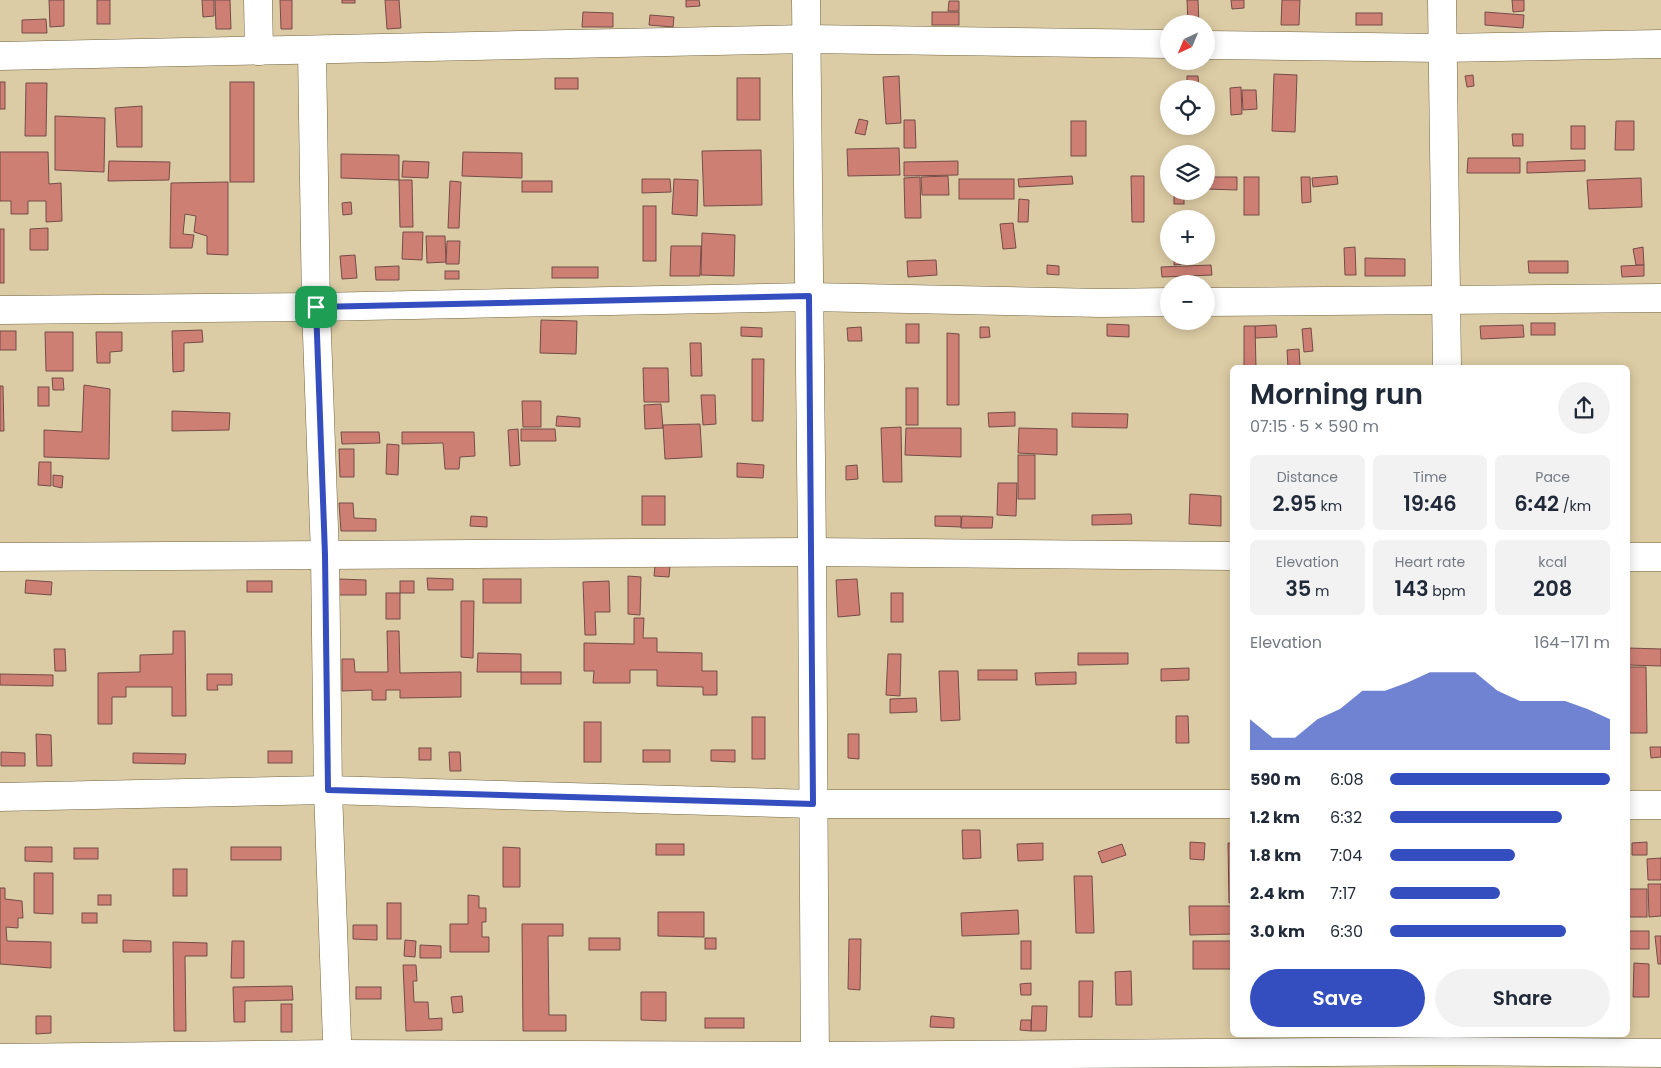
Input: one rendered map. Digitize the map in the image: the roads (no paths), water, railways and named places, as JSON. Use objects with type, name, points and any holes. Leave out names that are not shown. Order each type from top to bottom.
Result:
[{"type":"street","points":[[258,0],[259,51]]},
{"type":"street","points":[[806,0],[815,1062]]},
{"type":"street","points":[[1442,0],[1447,365]]},
{"type":"street","points":[[0,56],[806,38],[1160,44]]},
{"type":"street","points":[[1215,44],[1442,48],[1661,44]]},
{"type":"street","points":[[312,50],[316,307],[325,555],[328,790],[338,1061]]},
{"type":"street","points":[[0,310],[316,307],[809,296],[1102,303],[1160,302]]},
{"type":"street","points":[[1215,302],[1661,298]]},
{"type":"street","points":[[0,557],[812,552],[1230,556]]},
{"type":"street","points":[[1630,557],[1661,557]]},
{"type":"street","points":[[0,797],[328,790],[813,804],[1230,804]]},
{"type":"street","points":[[1630,805],[1661,805]]},
{"type":"street","points":[[0,1058],[815,1062],[1447,1051],[1661,1053]]}]
